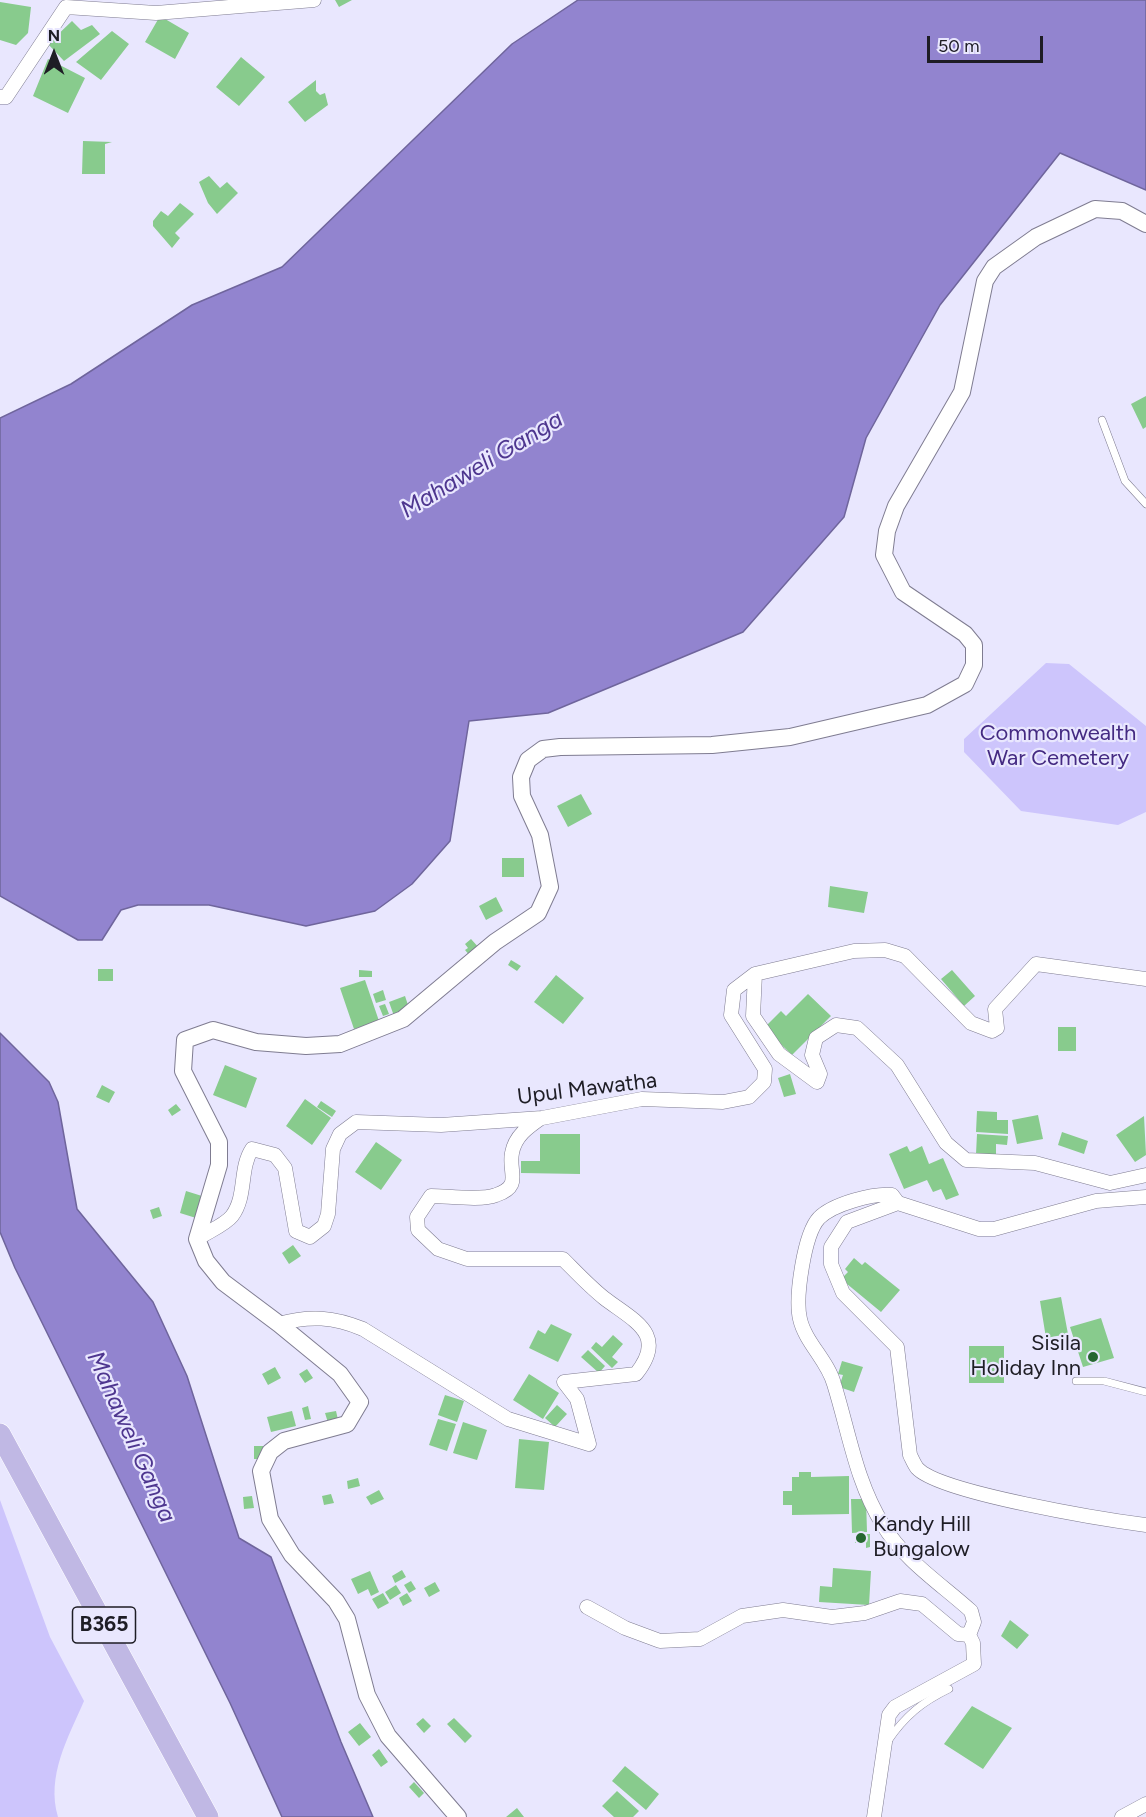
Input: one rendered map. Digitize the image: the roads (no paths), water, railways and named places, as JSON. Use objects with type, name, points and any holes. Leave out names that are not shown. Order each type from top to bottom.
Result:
[{"type":"main road","name":"B365","points":[[0,1434],[208,1817]]},
{"type":"street","points":[[0,97],[6,97],[66,7],[156,13],[314,0]]},
{"type":"street","points":[[458,1817],[388,1736],[367,1695],[346,1619],[336,1601],[292,1555],[270,1519],[261,1471],[270,1452],[284,1441],[346,1424],[360,1402],[340,1374],[224,1282],[206,1261],[197,1239],[219,1165],[219,1142],[183,1071],[185,1040],[213,1030],[256,1042],[306,1046],[340,1044],[374,1032],[403,1019],[495,942],[538,914],[550,887],[540,835],[522,796],[521,777],[528,760],[543,749],[712,745],[790,737],[927,705],[965,684],[974,665],[974,645],[965,634],[903,592],[884,555],[886,531],[896,506],[962,392],[985,281],[994,267],[1036,237],[1095,209],[1122,211],[1146,224]]},
{"type":"street","name":"Upul Mawatha","points":[[197,1239],[231,1218],[239,1203],[246,1159],[252,1149],[274,1155],[285,1168],[296,1231],[310,1237],[324,1226],[328,1214],[333,1149],[340,1134],[356,1122],[441,1125],[542,1118],[642,1099],[723,1102],[749,1097],[764,1082],[765,1069],[730,1015],[734,990],[755,974],[854,951],[885,950],[905,956],[971,1023],[992,1031],[997,1028],[995,1009],[1036,964],[1146,979]]},
{"type":"street","points":[[755,974],[753,1016],[778,1054],[817,1082],[820,1074],[812,1055],[816,1038],[836,1026],[857,1028],[897,1065],[946,1143],[966,1160],[1035,1163],[1110,1183],[1146,1175]]},
{"type":"street","points":[[279,1324],[302,1317],[340,1319],[363,1329],[508,1419],[589,1444],[577,1399],[564,1382],[636,1374],[649,1359],[648,1334],[639,1323],[601,1296],[563,1259],[467,1260],[438,1249],[418,1230],[417,1217],[430,1196],[494,1196],[508,1190],[514,1177],[512,1153],[520,1133],[542,1118]]},
{"type":"street","points":[[874,1817],[889,1715],[895,1707],[974,1664],[973,1643],[969,1635],[974,1622],[971,1611],[901,1550],[883,1525],[860,1480],[833,1380],[800,1320],[800,1282],[808,1238],[820,1218],[853,1201],[881,1194],[892,1195],[898,1203],[979,1229],[994,1229],[1096,1202],[1146,1197]]},
{"type":"street","points":[[898,1203],[847,1222],[831,1247],[831,1264],[843,1293],[897,1347],[910,1455],[918,1469],[950,1485],[1085,1517],[1146,1525]]},
{"type":"street","points":[[586,1606],[625,1629],[660,1641],[700,1639],[742,1616],[783,1610],[832,1617],[865,1613],[900,1601],[922,1604],[958,1634],[969,1635]]},
{"type":"street","points":[[1122,1817],[1146,1804]]},
{"type":"lane","points":[[1102,420],[1125,481],[1146,504]]},
{"type":"lane","points":[[1076,1381],[1104,1381],[1146,1392]]},
{"type":"lane","points":[[885,1745],[901,1722],[922,1702],[949,1689]]},
{"type":"water","name":"Mahaweli Ganga","points":[[578,0],[1146,0],[1146,190],[1060,153],[940,305],[866,438],[844,517],[743,632],[548,713],[469,721],[450,841],[412,884],[375,911],[306,926],[209,905],[138,905],[121,910],[102,940],[78,940],[0,896],[0,418],[71,384],[192,305],[282,267],[512,44]]},
{"type":"water","name":"Mahaweli Ganga","points":[[0,1033],[49,1082],[58,1102],[77,1209],[153,1302],[187,1376],[239,1538],[271,1557],[341,1742],[373,1817],[282,1817],[230,1703],[15,1268],[0,1232]]},
{"type":"place","name":"Sisila Holiday Inn","points":[[1093,1357]]},
{"type":"place","name":"Kandy Hill Bungalow","points":[[861,1538]]},
{"type":"park label","name":"Commonwealth War Cemetery","points":[[1058,746]]}]
